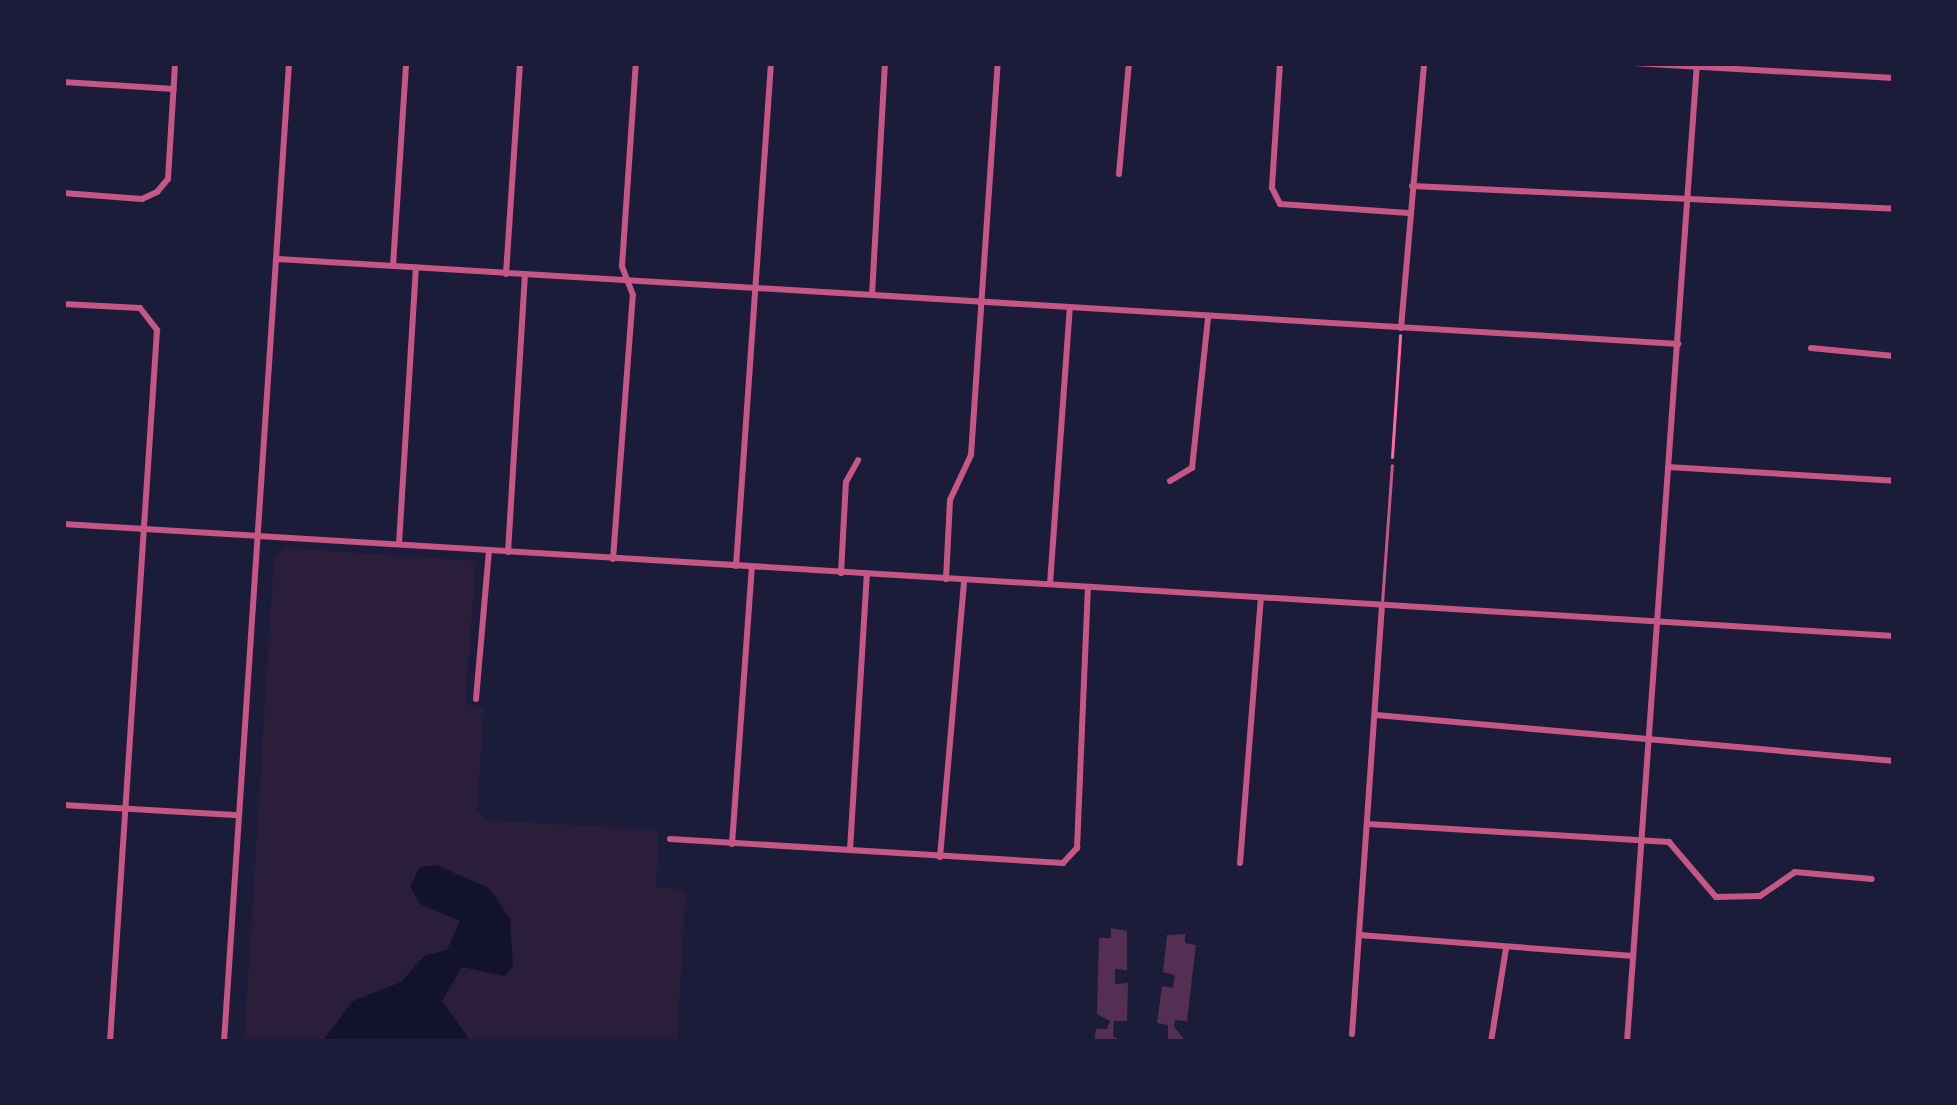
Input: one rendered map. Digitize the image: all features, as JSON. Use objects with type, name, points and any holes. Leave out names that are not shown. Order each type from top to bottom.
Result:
[{"type":"street","points":[[63,193],[142,199],[157,192],[168,178],[175,63]]},
{"type":"street","points":[[224,1042],[289,63]]},
{"type":"street","points":[[393,266],[406,63]]},
{"type":"street","points":[[506,274],[520,63]]},
{"type":"street","points":[[614,559],[633,296],[622,280],[636,63]]},
{"type":"street","points":[[736,566],[771,63]]},
{"type":"street","points":[[872,295],[885,63]]},
{"type":"street","points":[[946,579],[950,500],[971,454],[998,63]]},
{"type":"street","points":[[1119,174],[1129,63]]},
{"type":"street","points":[[1280,63],[1272,188],[1280,204],[1409,212]]},
{"type":"street","points":[[1401,328],[1424,63]]},
{"type":"street","points":[[1633,63],[1894,78]]},
{"type":"street","points":[[1627,1042],[1697,65]]},
{"type":"street","points":[[63,82],[173,89]]},
{"type":"street","points":[[1412,186],[1894,209]]},
{"type":"street","points":[[278,259],[1678,344]]},
{"type":"street","points":[[399,544],[416,268]]},
{"type":"street","points":[[508,552],[525,275]]},
{"type":"street","points":[[63,304],[151,314],[157,330],[110,1042]]},
{"type":"street","points":[[1050,584],[1070,308]]},
{"type":"street","points":[[1170,481],[1192,468],[1208,319]]},
{"type":"street","points":[[1810,349],[1894,356]]},
{"type":"street","points":[[841,573],[845,482],[858,460]]},
{"type":"street","points":[[1668,467],[1894,481]]},
{"type":"street","points":[[63,524],[1894,636]]},
{"type":"street","points":[[476,699],[489,550]]},
{"type":"street","points":[[731,844],[752,567]]},
{"type":"street","points":[[850,850],[867,574]]},
{"type":"street","points":[[940,857],[964,580]]},
{"type":"street","points":[[670,839],[1064,863],[1077,848],[1088,588]]},
{"type":"street","points":[[1240,863],[1261,598]]},
{"type":"street","points":[[1352,1034],[1382,605]]},
{"type":"street","points":[[1376,715],[1647,736],[1667,746],[1894,761]]},
{"type":"street","points":[[63,805],[239,815]]},
{"type":"street","points":[[1368,824],[1642,841],[1683,850],[1716,897],[1748,900],[1795,872],[1872,879]]},
{"type":"street","points":[[1360,935],[1634,956]]},
{"type":"street","points":[[1491,1042],[1506,948]]},
{"type":"lane","points":[[1382,605],[1392,465]]},
{"type":"path","points":[[1392,465],[1401,328]]},
{"type":"shaded area","points":[[286,548],[476,561],[465,703],[484,710],[477,810],[485,820],[659,830],[656,887],[686,890],[677,1042],[244,1042],[274,556]]},
{"type":"shaded area","points":[[436,865],[489,888],[510,919],[513,967],[504,976],[462,967],[442,1001],[471,1042],[322,1042],[353,1001],[401,982],[424,956],[447,950],[460,921],[420,904],[410,886],[420,867]]},
{"type":"building","points":[[1111,928],[1127,931],[1127,970],[1115,969],[1115,984],[1128,983],[1127,1021],[1114,1021],[1113,1036],[1123,1042],[1094,1042],[1096,1029],[1107,1029],[1110,1021],[1097,1014],[1099,938],[1111,938]]},
{"type":"building","points":[[1185,934],[1185,943],[1196,945],[1187,1021],[1175,1020],[1174,1027],[1186,1042],[1168,1042],[1168,1025],[1157,1023],[1162,986],[1173,988],[1175,975],[1163,972],[1167,935]]}]
